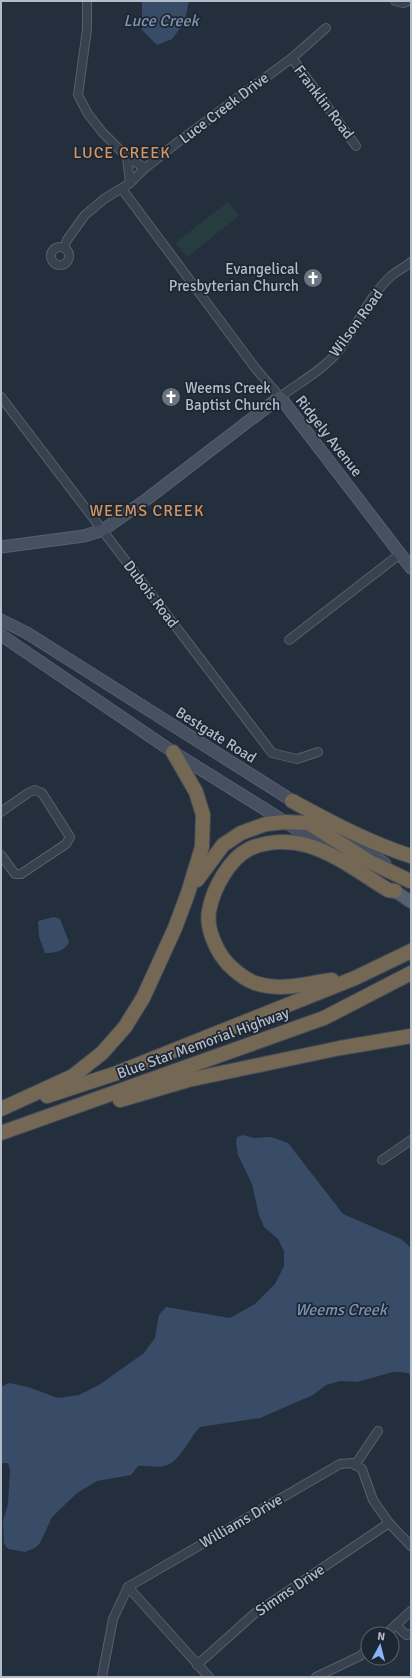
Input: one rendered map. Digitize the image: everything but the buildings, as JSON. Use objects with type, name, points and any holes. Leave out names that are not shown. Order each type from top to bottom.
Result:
[{"type":"highway","points":[[1,1110],[73,1076],[102,1053],[125,1027],[143,998],[175,928],[188,893],[202,847],[203,815],[196,792],[173,752]]},
{"type":"highway","points":[[292,801],[344,829],[386,848],[411,856]]},
{"type":"highway","points":[[188,893],[223,845],[241,833],[266,824],[285,822],[309,823],[368,861],[411,881]]},
{"type":"highway","points":[[355,978],[329,980],[301,986],[273,988],[239,975],[223,958],[210,928],[209,911],[220,879],[232,863],[248,849],[269,843],[291,842],[306,845],[327,853],[388,890],[395,891]]},
{"type":"highway","name":"Blue Star Memorial Highway","points":[[1,1110],[117,1072],[355,978],[411,951]]},
{"type":"highway","name":"Blue Star Memorial Highway","points":[[1,1134],[324,1018],[411,973]]},
{"type":"highway","points":[[340,1048],[411,1029]]},
{"type":"highway","points":[[1,1134],[188,1080],[340,1048],[411,1036]]},
{"type":"main road","name":"Ridgely Avenue","points":[[280,397],[411,568]]},
{"type":"main road","points":[[1,547],[84,536],[103,530],[147,499],[280,397]]},
{"type":"main road","name":"Bestgate Road","points":[[1,620],[40,642],[292,801],[411,881]]},
{"type":"main road","points":[[1,635],[173,752],[411,902]]},
{"type":"street","points":[[87,1],[87,28],[78,95],[88,114],[103,133],[127,157],[145,168]]},
{"type":"street","points":[[395,1],[408,4]]},
{"type":"street","name":"Luce Creek Drive","points":[[64,248],[67,240],[85,215],[104,199],[130,183],[145,168],[292,58],[326,28]]},
{"type":"street","name":"Franklin Road","points":[[292,58],[356,146]]},
{"type":"street","points":[[127,157],[130,183]]},
{"type":"street","name":"Ridgely Avenue","points":[[122,189],[256,369],[280,397]]},
{"type":"street","name":"Wilson Road","points":[[280,397],[326,364],[339,350],[367,306],[384,285],[392,276],[411,262]]},
{"type":"street","name":"Dubois Road","points":[[1,397],[272,753],[296,759],[318,752]]},
{"type":"street","points":[[289,640],[400,554]]},
{"type":"street","points":[[1,812],[28,793],[35,790],[42,793],[70,837],[66,844],[21,874],[15,874],[1,855]]},
{"type":"street","points":[[382,1160],[411,1140]]},
{"type":"street","points":[[378,1431],[355,1465],[362,1469],[373,1500],[389,1523],[411,1546]]},
{"type":"street","name":"Williams Drive","points":[[128,1587],[340,1464],[352,1463],[355,1465]]},
{"type":"street","name":"Simms Drive","points":[[197,1665],[254,1614],[389,1523]]},
{"type":"street","points":[[102,1677],[113,1619],[128,1587],[209,1677]]},
{"type":"street","points":[[411,1611],[396,1625],[406,1635],[411,1634]]},
{"type":"street","points":[[316,1677],[360,1656]]},
{"type":"green space","points":[[228,202],[239,216],[187,257],[175,243]]},
{"type":"water","name":"Luce Creek","points":[[142,1],[189,1],[184,23],[172,39],[157,45],[142,30]]},
{"type":"water","points":[[54,917],[60,919],[69,942],[65,948],[59,951],[45,953],[39,937],[38,921]]},
{"type":"water","name":"Weems Creek","points":[[243,1135],[254,1138],[271,1137],[288,1143],[343,1214],[401,1239],[411,1248],[411,1374],[393,1372],[357,1382],[340,1381],[326,1385],[313,1395],[260,1418],[200,1427],[174,1461],[161,1467],[138,1466],[131,1475],[97,1481],[77,1493],[52,1517],[40,1543],[35,1548],[25,1552],[9,1549],[4,1543],[3,1521],[8,1504],[10,1470],[8,1463],[1,1463],[1,1387],[9,1383],[28,1387],[58,1398],[79,1395],[99,1385],[144,1353],[155,1338],[159,1315],[166,1307],[230,1318],[255,1304],[275,1284],[284,1266],[284,1251],[278,1239],[264,1227],[259,1215],[252,1184],[238,1155],[236,1143],[237,1137]]},
{"type":"place","name":"Evangelical Presbyterian Church","points":[[313,278]]},
{"type":"place","name":"Weems Creek Baptist Church","points":[[171,397]]},
{"type":"district","name":"LUCE CREEK","points":[[122,153]]},
{"type":"district","name":"WEEMS CREEK","points":[[147,511]]}]
